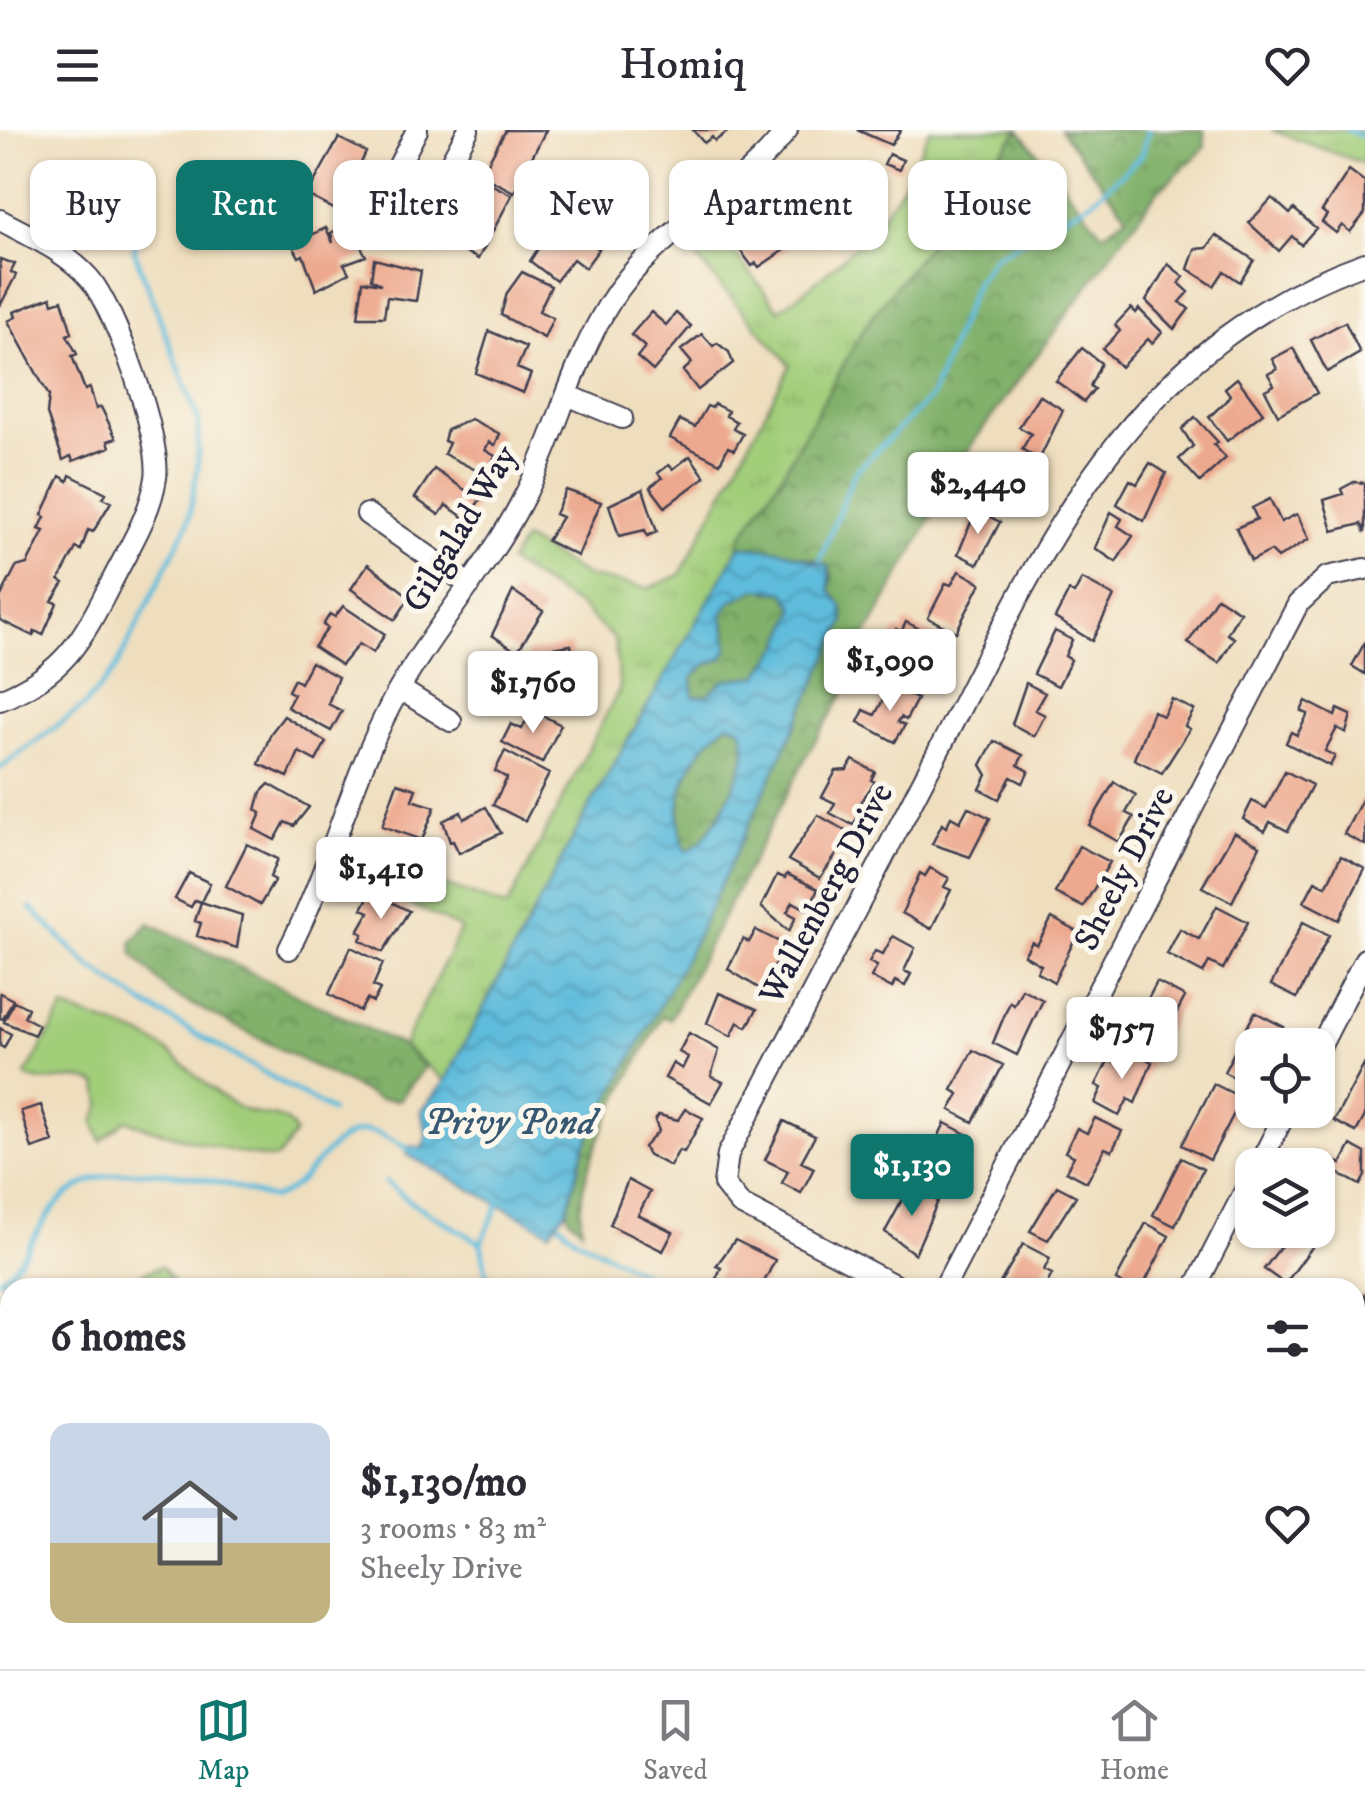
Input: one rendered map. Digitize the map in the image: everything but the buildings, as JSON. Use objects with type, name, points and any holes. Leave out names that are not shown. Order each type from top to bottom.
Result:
[{"type":"street","points":[[417,130],[378,206],[391,231],[418,224],[468,130]]},
{"type":"street","name":"Gilgalad Way","points":[[289,949],[328,868],[374,738],[400,690],[524,498],[594,332],[629,275],[680,224],[758,162],[787,130]]},
{"type":"street","points":[[0,220],[64,255],[90,279],[106,303],[155,436],[157,475],[148,511],[83,638],[58,668],[0,700]]},
{"type":"street","name":"Wallenberg Drive","points":[[881,1278],[740,1204],[724,1184],[722,1172],[737,1137],[1028,580],[1096,466],[1158,394],[1201,354],[1294,292],[1365,262]]},
{"type":"street","points":[[567,395],[622,418]]},
{"type":"street","points":[[366,514],[470,585]]},
{"type":"street","name":"Sheely Drive","points":[[949,1278],[1298,604],[1326,578],[1365,569]]},
{"type":"street","points":[[400,690],[450,721]]},
{"type":"street","points":[[1330,1028],[1365,959]]},
{"type":"street","points":[[1200,1278],[1235,1209]]},
{"type":"green space","points":[[929,130],[1019,130],[995,160],[916,159]]},
{"type":"green space","points":[[1019,130],[1043,160],[995,160]]},
{"type":"green space","points":[[1060,130],[1204,130],[1205,148],[1157,192],[972,444],[854,658],[862,663],[809,751],[670,1019],[662,1016],[607,1120],[586,1178],[582,1229],[569,1218],[567,1209],[585,1145],[844,622],[842,605],[830,591],[832,575],[820,560],[740,546],[740,538],[779,480],[867,323],[924,250],[1067,250],[1067,189],[1103,234],[1127,216]]},
{"type":"green space","points":[[1271,130],[1365,130],[1365,164]]},
{"type":"green space","points":[[908,174],[908,250],[924,250],[867,323],[779,480],[740,538],[740,546],[591,803],[445,1081],[403,1046],[461,929],[346,872],[353,853],[507,907],[620,688],[614,639],[579,606],[509,562],[524,539],[589,577],[649,588],[680,575],[790,365],[689,250],[732,250],[779,310],[852,250],[888,250],[888,207]]},
{"type":"green space","points":[[756,589],[785,592],[795,609],[781,645],[758,676],[725,680],[708,695],[694,697],[692,678],[705,665],[723,658],[727,633],[722,614],[731,601]]},
{"type":"green space","points":[[729,723],[742,729],[743,763],[714,823],[686,852],[679,815],[685,780],[702,749]]},
{"type":"green space","points":[[149,923],[403,1046],[425,1067],[399,1100],[378,1099],[170,993],[133,954],[132,942]]},
{"type":"green space","points":[[64,1008],[150,1040],[223,1098],[250,1112],[282,1119],[295,1133],[276,1158],[229,1150],[126,1120],[101,1141],[94,1122],[101,1105],[98,1085],[81,1079],[43,1081],[25,1076]]},
{"type":"green space","points":[[161,1266],[170,1278],[133,1278]]},
{"type":"water","name":"Privy Pond","points":[[740,546],[781,550],[829,566],[830,591],[842,605],[844,622],[694,942],[585,1145],[567,1209],[550,1232],[406,1154],[410,1146],[423,1148],[427,1135],[421,1111],[445,1081],[591,804]],"holes":[[[756,589],[785,592],[795,609],[781,645],[758,676],[725,680],[708,695],[694,697],[692,678],[705,665],[723,658],[728,647],[722,614],[731,601]],[[729,723],[742,729],[743,764],[714,824],[686,851],[679,814],[685,780],[703,748]]]},
{"type":"waterway","points":[[820,560],[854,473],[931,397],[976,282],[994,257],[1092,201],[1142,155],[1148,130]]},
{"type":"waterway","points":[[1347,130],[1365,137]]},
{"type":"waterway","points":[[0,768],[85,705],[115,670],[188,523],[198,467],[198,419],[134,250]]},
{"type":"waterway","points":[[31,908],[87,964],[144,1004],[331,1111]]},
{"type":"waterway","points":[[1,1278],[61,1200],[98,1178],[120,1173],[164,1173],[274,1198],[297,1183],[351,1134],[375,1133],[409,1149]]},
{"type":"waterway","points":[[386,1182],[412,1203],[481,1243]]},
{"type":"waterway","points":[[487,1278],[481,1243],[498,1205]]},
{"type":"waterway","points":[[560,1224],[574,1237],[652,1278]]}]
